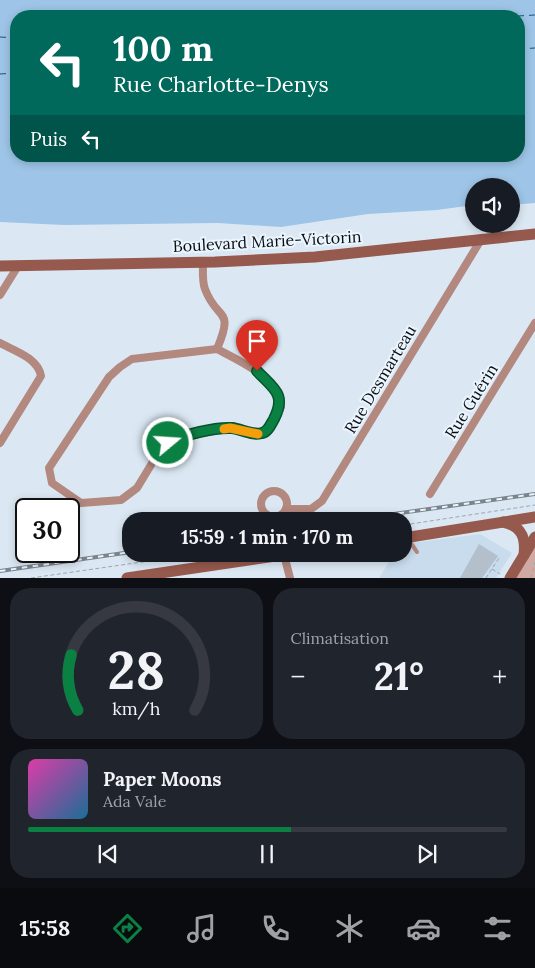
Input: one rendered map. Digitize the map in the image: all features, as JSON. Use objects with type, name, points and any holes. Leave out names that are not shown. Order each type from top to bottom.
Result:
[{"type":"street","name":"Boulevard Marie-Victorin","points":[[0,266],[203,262],[315,257],[482,238],[535,234]]},
{"type":"street","name":"Rue Desmarteau","points":[[286,509],[312,509],[318,507],[482,238]]},
{"type":"street","points":[[203,262],[204,287],[225,319],[225,331],[217,348]]},
{"type":"street","points":[[0,295],[18,266]]},
{"type":"street","name":"Rue Guérin","points":[[430,494],[535,323]]},
{"type":"street","points":[[0,343],[34,362],[40,368],[41,376],[0,443]]},
{"type":"street","points":[[217,348],[257,371],[277,392],[280,406],[266,431],[260,434],[230,428],[178,437],[160,450],[137,488],[121,500],[81,503],[52,483],[49,468],[109,378],[120,367],[132,359],[217,348]]},
{"type":"street","points":[[412,536],[535,517]]},
{"type":"street","points":[[501,522],[514,525],[521,532],[532,560]]},
{"type":"street","points":[[532,560],[535,538]]},
{"type":"street","points":[[505,576],[532,560]]},
{"type":"street","points":[[134,578],[235,562]]},
{"type":"street","points":[[287,562],[290,578]]},
{"type":"lane","points":[[412,545],[418,552]]},
{"type":"path","points":[[412,524],[535,505]]},
{"type":"path","points":[[491,578],[487,577],[499,558]]},
{"type":"path","points":[[531,578],[532,560]]},
{"type":"path","points":[[31,578],[142,562]]},
{"type":"path","points":[[492,569],[505,576]]},
{"type":"path","points":[[486,571],[490,573]]},
{"type":"shaded area","points":[[480,534],[512,553],[496,578],[379,578],[389,562],[412,562],[412,543]]},
{"type":"shaded area","points":[[535,547],[535,578],[514,578]]},
{"type":"water","points":[[0,0],[535,0],[535,203],[520,204],[520,178],[465,178],[465,206],[437,210],[368,214],[281,227],[218,223],[64,225],[0,222]]},
{"type":"building","points":[[479,544],[498,556],[482,578],[460,578]]},
{"type":"ferry route","points":[[525,16],[535,15]]},
{"type":"ferry route","points":[[0,37],[10,38]]},
{"type":"ferry route","points":[[525,49],[535,48]]},
{"type":"ferry route","points":[[0,74],[10,73]]},
{"type":"railway","points":[[408,512],[535,494]]},
{"type":"railway","points":[[0,571],[122,553]]},
{"type":"slow traffic","points":[[224,429],[230,428],[258,434]]},
{"type":"route","points":[[168,443],[178,437],[230,428],[260,434],[266,431],[280,406],[280,400],[277,392],[257,371]]}]
